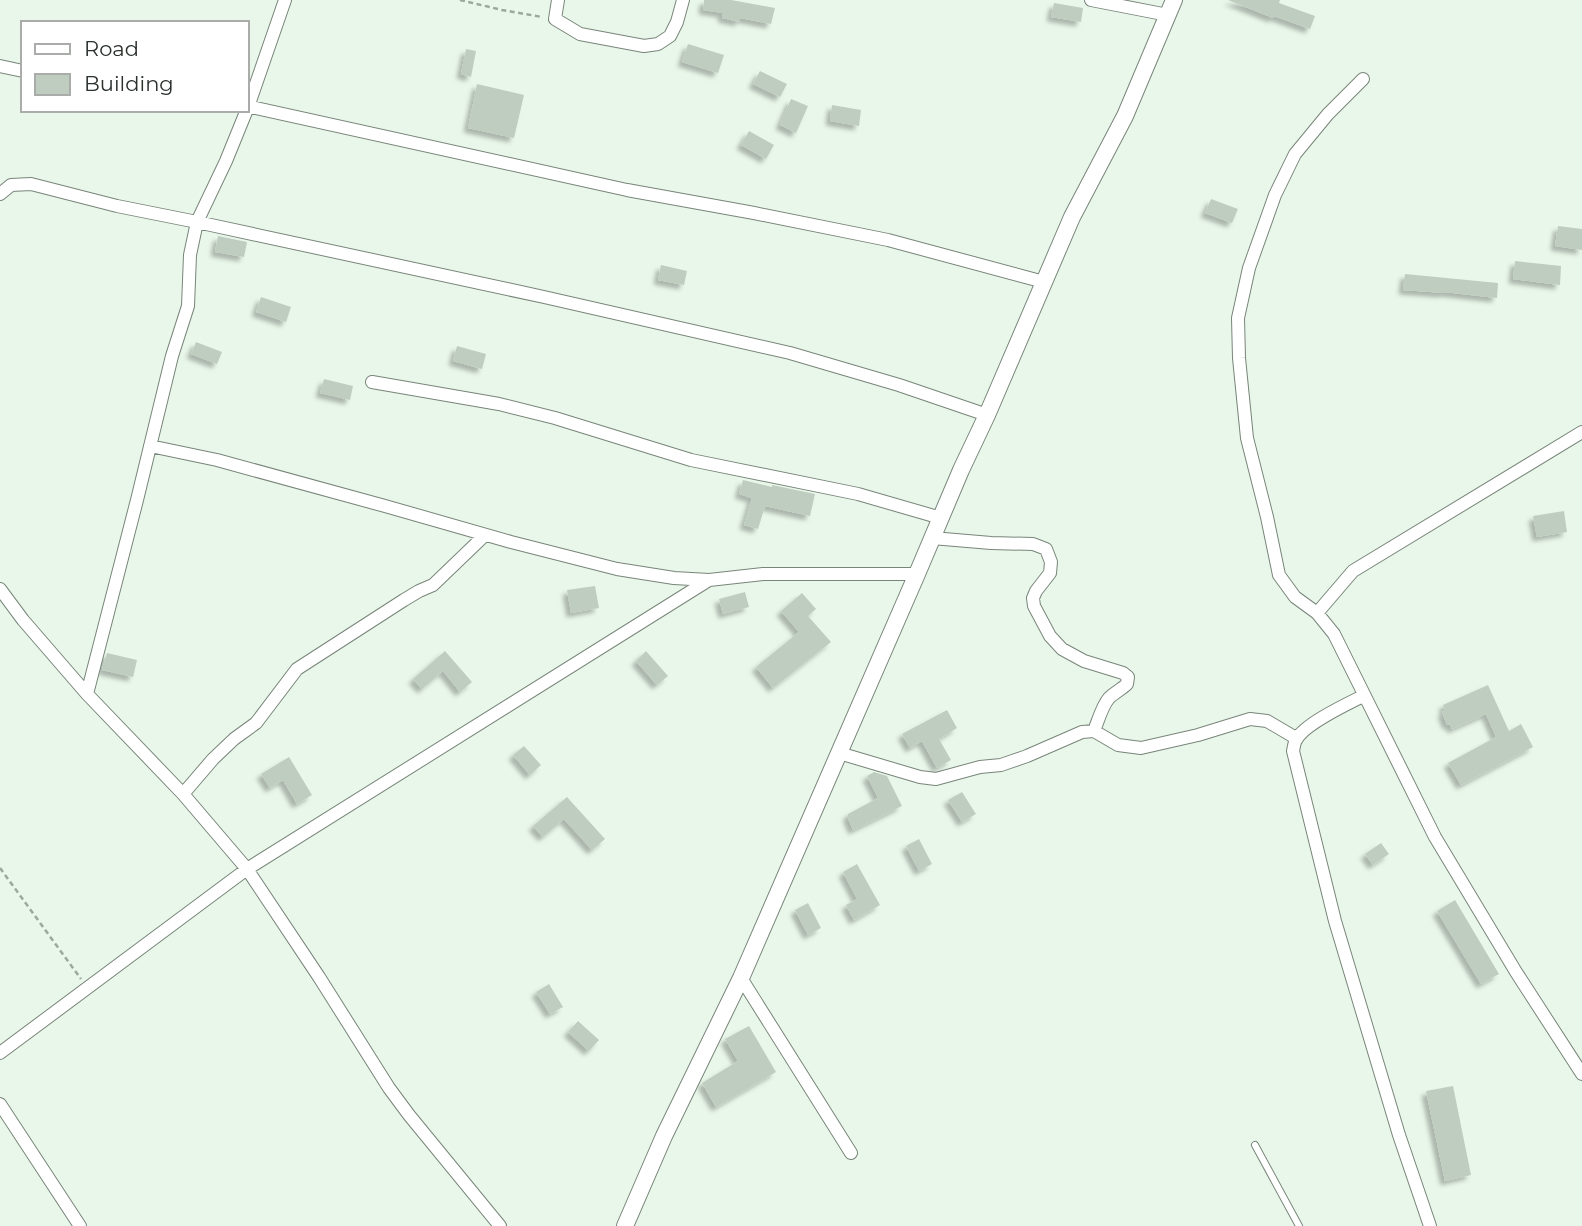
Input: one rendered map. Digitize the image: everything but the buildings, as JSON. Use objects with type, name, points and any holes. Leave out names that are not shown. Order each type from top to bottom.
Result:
[{"type":"street","points":[[285,0],[248,106],[627,190],[888,240],[1044,282]]},
{"type":"street","points":[[558,0],[555,19],[580,34],[644,46],[658,44],[670,36],[683,0]]},
{"type":"street","points":[[625,1226],[664,1136],[741,978],[1072,216],[1125,116],[1171,7],[1091,0]]},
{"type":"street","points":[[0,66],[21,71]]},
{"type":"street","points":[[1363,79],[1328,114],[1295,154],[1275,195],[1253,256],[1238,318],[1247,438],[1279,575],[1295,597],[1317,613],[1334,634],[1435,837],[1516,972],[1582,1074]]},
{"type":"street","points":[[88,694],[172,356],[188,306],[190,255],[197,222],[246,112]]},
{"type":"street","points":[[0,194],[11,185],[31,184],[117,206],[518,291],[790,353],[899,385],[987,415]]},
{"type":"street","points":[[372,382],[499,404],[555,418],[691,460],[858,494],[941,518]]},
{"type":"street","points":[[1317,613],[1353,571],[1582,432]]},
{"type":"street","points":[[150,446],[217,460],[617,569],[674,578],[709,580],[763,574],[918,574]]},
{"type":"street","points":[[183,794],[213,759],[256,723],[297,669],[404,600],[433,585],[485,535]]},
{"type":"street","points":[[932,538],[1032,544],[1046,549],[1051,562],[1050,573],[1035,591],[1033,598],[1034,606],[1050,636],[1062,649],[1084,661],[1128,677],[1127,684],[1109,697],[1094,731]]},
{"type":"street","points":[[0,1053],[247,869],[709,580]]},
{"type":"street","points":[[0,589],[23,620],[88,694],[183,794],[247,869],[389,1088],[500,1226]]},
{"type":"street","points":[[1363,696],[1321,718],[1297,738],[1293,751],[1335,921],[1399,1135],[1430,1226]]},
{"type":"street","points":[[839,753],[919,777],[936,779],[980,767],[1000,765],[1082,732],[1094,731],[1118,745],[1141,748],[1250,719],[1267,721],[1297,738]]},
{"type":"street","points":[[741,978],[851,1153]]},
{"type":"street","points":[[0,1104],[80,1226]]},
{"type":"lane","points":[[1255,1144],[1298,1226]]},
{"type":"path","points":[[460,0],[555,19]]},
{"type":"path","points":[[0,869],[88,988]]}]
